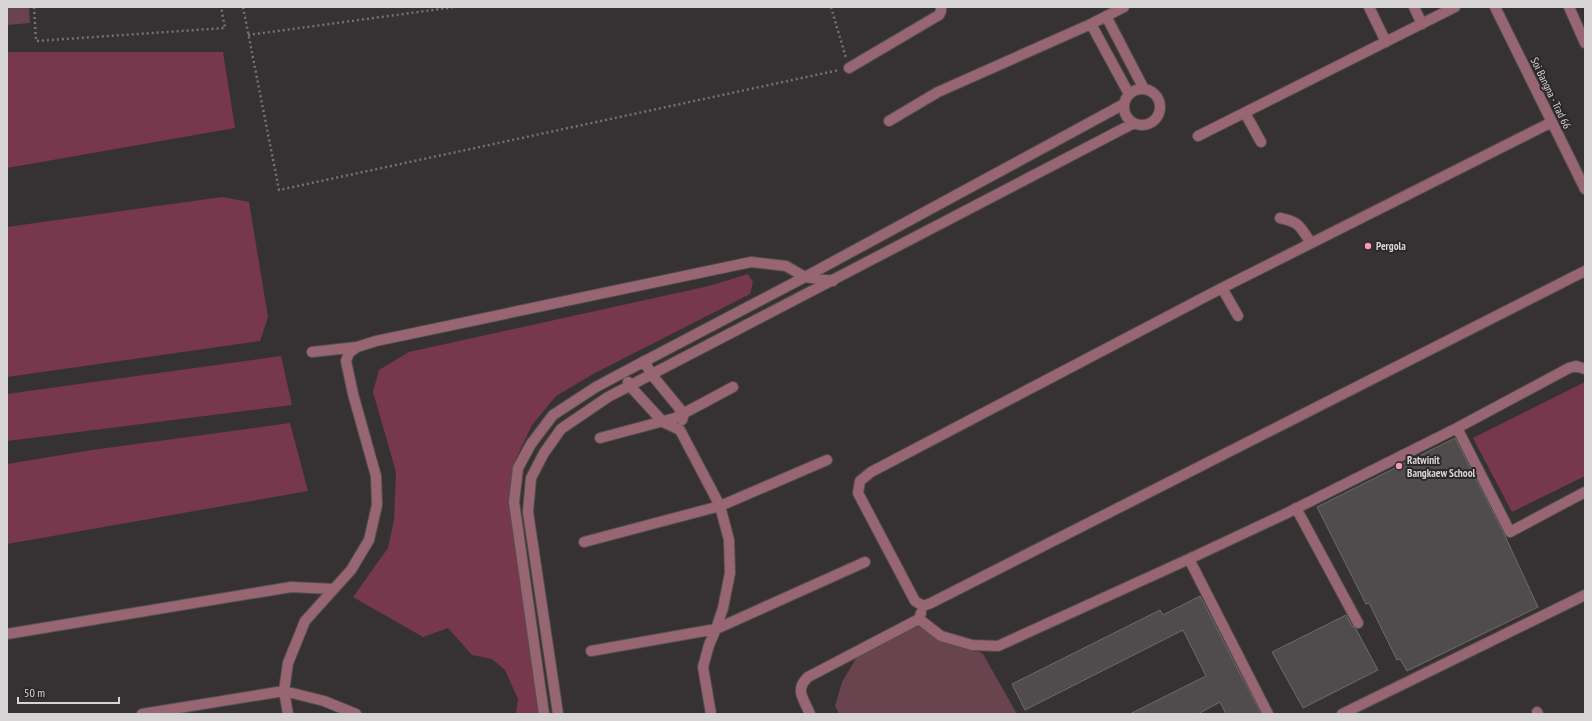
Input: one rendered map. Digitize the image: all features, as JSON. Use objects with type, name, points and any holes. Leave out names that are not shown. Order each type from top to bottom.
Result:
[{"type":"street","points":[[849,68],[939,15],[941,7]]},
{"type":"street","points":[[889,121],[938,92],[1091,24],[1124,7]]},
{"type":"street","points":[[1369,7],[1386,42]]},
{"type":"street","points":[[1414,7],[1422,24]]},
{"type":"street","points":[[1198,136],[1455,7]]},
{"type":"street","name":"Soi Bangna - Trad 66","points":[[1495,7],[1552,122],[1582,177],[1585,189]]},
{"type":"street","points":[[1569,7],[1585,43]]},
{"type":"street","points":[[1106,16],[1144,89]]},
{"type":"street","points":[[1091,24],[1129,94]]},
{"type":"street","points":[[544,714],[514,502],[518,468],[531,444],[553,415],[601,384],[805,277],[1124,104],[1129,94],[1136,90],[1144,89],[1151,91],[1160,102],[1160,109],[1158,116],[1154,121],[1140,125],[1134,123],[1126,115],[1124,104]]},
{"type":"street","points":[[1245,113],[1261,142]]},
{"type":"street","points":[[923,606],[915,601],[858,493],[860,481],[871,472],[1222,288],[1552,122]]},
{"type":"street","points":[[558,714],[528,512],[531,478],[544,453],[561,429],[608,397],[1134,123]]},
{"type":"street","points":[[1280,218],[1290,220],[1300,225],[1311,243]]},
{"type":"street","points":[[312,352],[357,347],[376,341],[751,262],[786,266],[805,277],[833,281]]},
{"type":"street","points":[[810,714],[800,691],[801,685],[811,674],[919,619],[923,606],[1585,271]]},
{"type":"street","points":[[1222,288],[1238,316]]},
{"type":"street","points":[[288,714],[284,691],[288,663],[305,621],[351,570],[369,540],[377,505],[376,476],[346,361],[349,352],[357,347]]},
{"type":"street","points":[[644,361],[652,375],[684,414]]},
{"type":"street","points":[[919,619],[941,636],[972,645],[998,646],[1189,559],[1296,508],[1457,428],[1569,368],[1576,366],[1585,369]]},
{"type":"street","points":[[624,372],[630,386],[663,422],[680,430],[720,506],[729,540],[730,573],[723,608],[716,630],[709,645],[703,667],[711,714]]},
{"type":"street","points":[[601,384],[608,397]]},
{"type":"street","points":[[600,438],[675,418],[733,387]]},
{"type":"street","points":[[680,430],[684,414]]},
{"type":"street","points":[[1457,428],[1510,532],[1585,492]]},
{"type":"street","points":[[584,542],[720,506],[828,460]]},
{"type":"street","points":[[1296,508],[1358,623]]},
{"type":"street","points":[[1189,559],[1268,714]]},
{"type":"street","points":[[591,651],[716,630],[865,562]]},
{"type":"street","points":[[7,634],[291,587],[334,589]]},
{"type":"street","points":[[1342,714],[1585,595]]},
{"type":"street","points":[[534,643],[547,639]]},
{"type":"street","points":[[142,714],[284,691],[324,701],[356,714]]},
{"type":"path","points":[[34,7],[36,41],[225,28],[221,7]]},
{"type":"path","points":[[243,7],[279,190],[849,68],[831,7]]},
{"type":"path","points":[[248,35],[455,7]]},
{"type":"shaded area","points":[[7,7],[29,7],[30,23],[7,25]]},
{"type":"shaded area","points":[[7,52],[223,52],[235,128],[7,168]]},
{"type":"shaded area","points":[[222,197],[249,202],[268,317],[260,341],[7,377],[7,227]]},
{"type":"shaded area","points":[[748,274],[753,282],[750,294],[595,373],[556,396],[532,425],[515,461],[513,500],[543,714],[516,714],[518,699],[505,670],[492,659],[472,655],[448,628],[423,637],[353,597],[388,548],[394,520],[396,472],[373,392],[379,370],[409,352],[709,286]]},
{"type":"shaded area","points":[[281,356],[292,405],[7,441],[7,394]]},
{"type":"shaded area","points":[[1585,382],[1585,476],[1512,512],[1473,438]]},
{"type":"shaded area","points":[[290,423],[308,491],[7,544],[7,464],[92,450]]},
{"type":"shaded area","points":[[926,625],[983,654],[1017,714],[839,714],[835,706],[842,682],[863,647],[886,635]]},
{"type":"building","points":[[1455,438],[1505,536],[1538,607],[1407,671],[1400,659],[1397,660],[1369,603],[1366,604],[1317,507]]},
{"type":"building","points":[[1200,596],[1261,714],[1226,714],[1220,702],[1198,714],[1130,714],[1206,676],[1183,630],[1025,710],[1012,684],[1160,610],[1163,615]]},
{"type":"building","points":[[1346,615],[1352,626],[1356,629],[1378,670],[1303,708],[1272,652]]},
{"type":"place","name":"Pergola","points":[[1368,246]]},
{"type":"place","name":"Ratwinit Bangkaew School","points":[[1399,466]]}]
